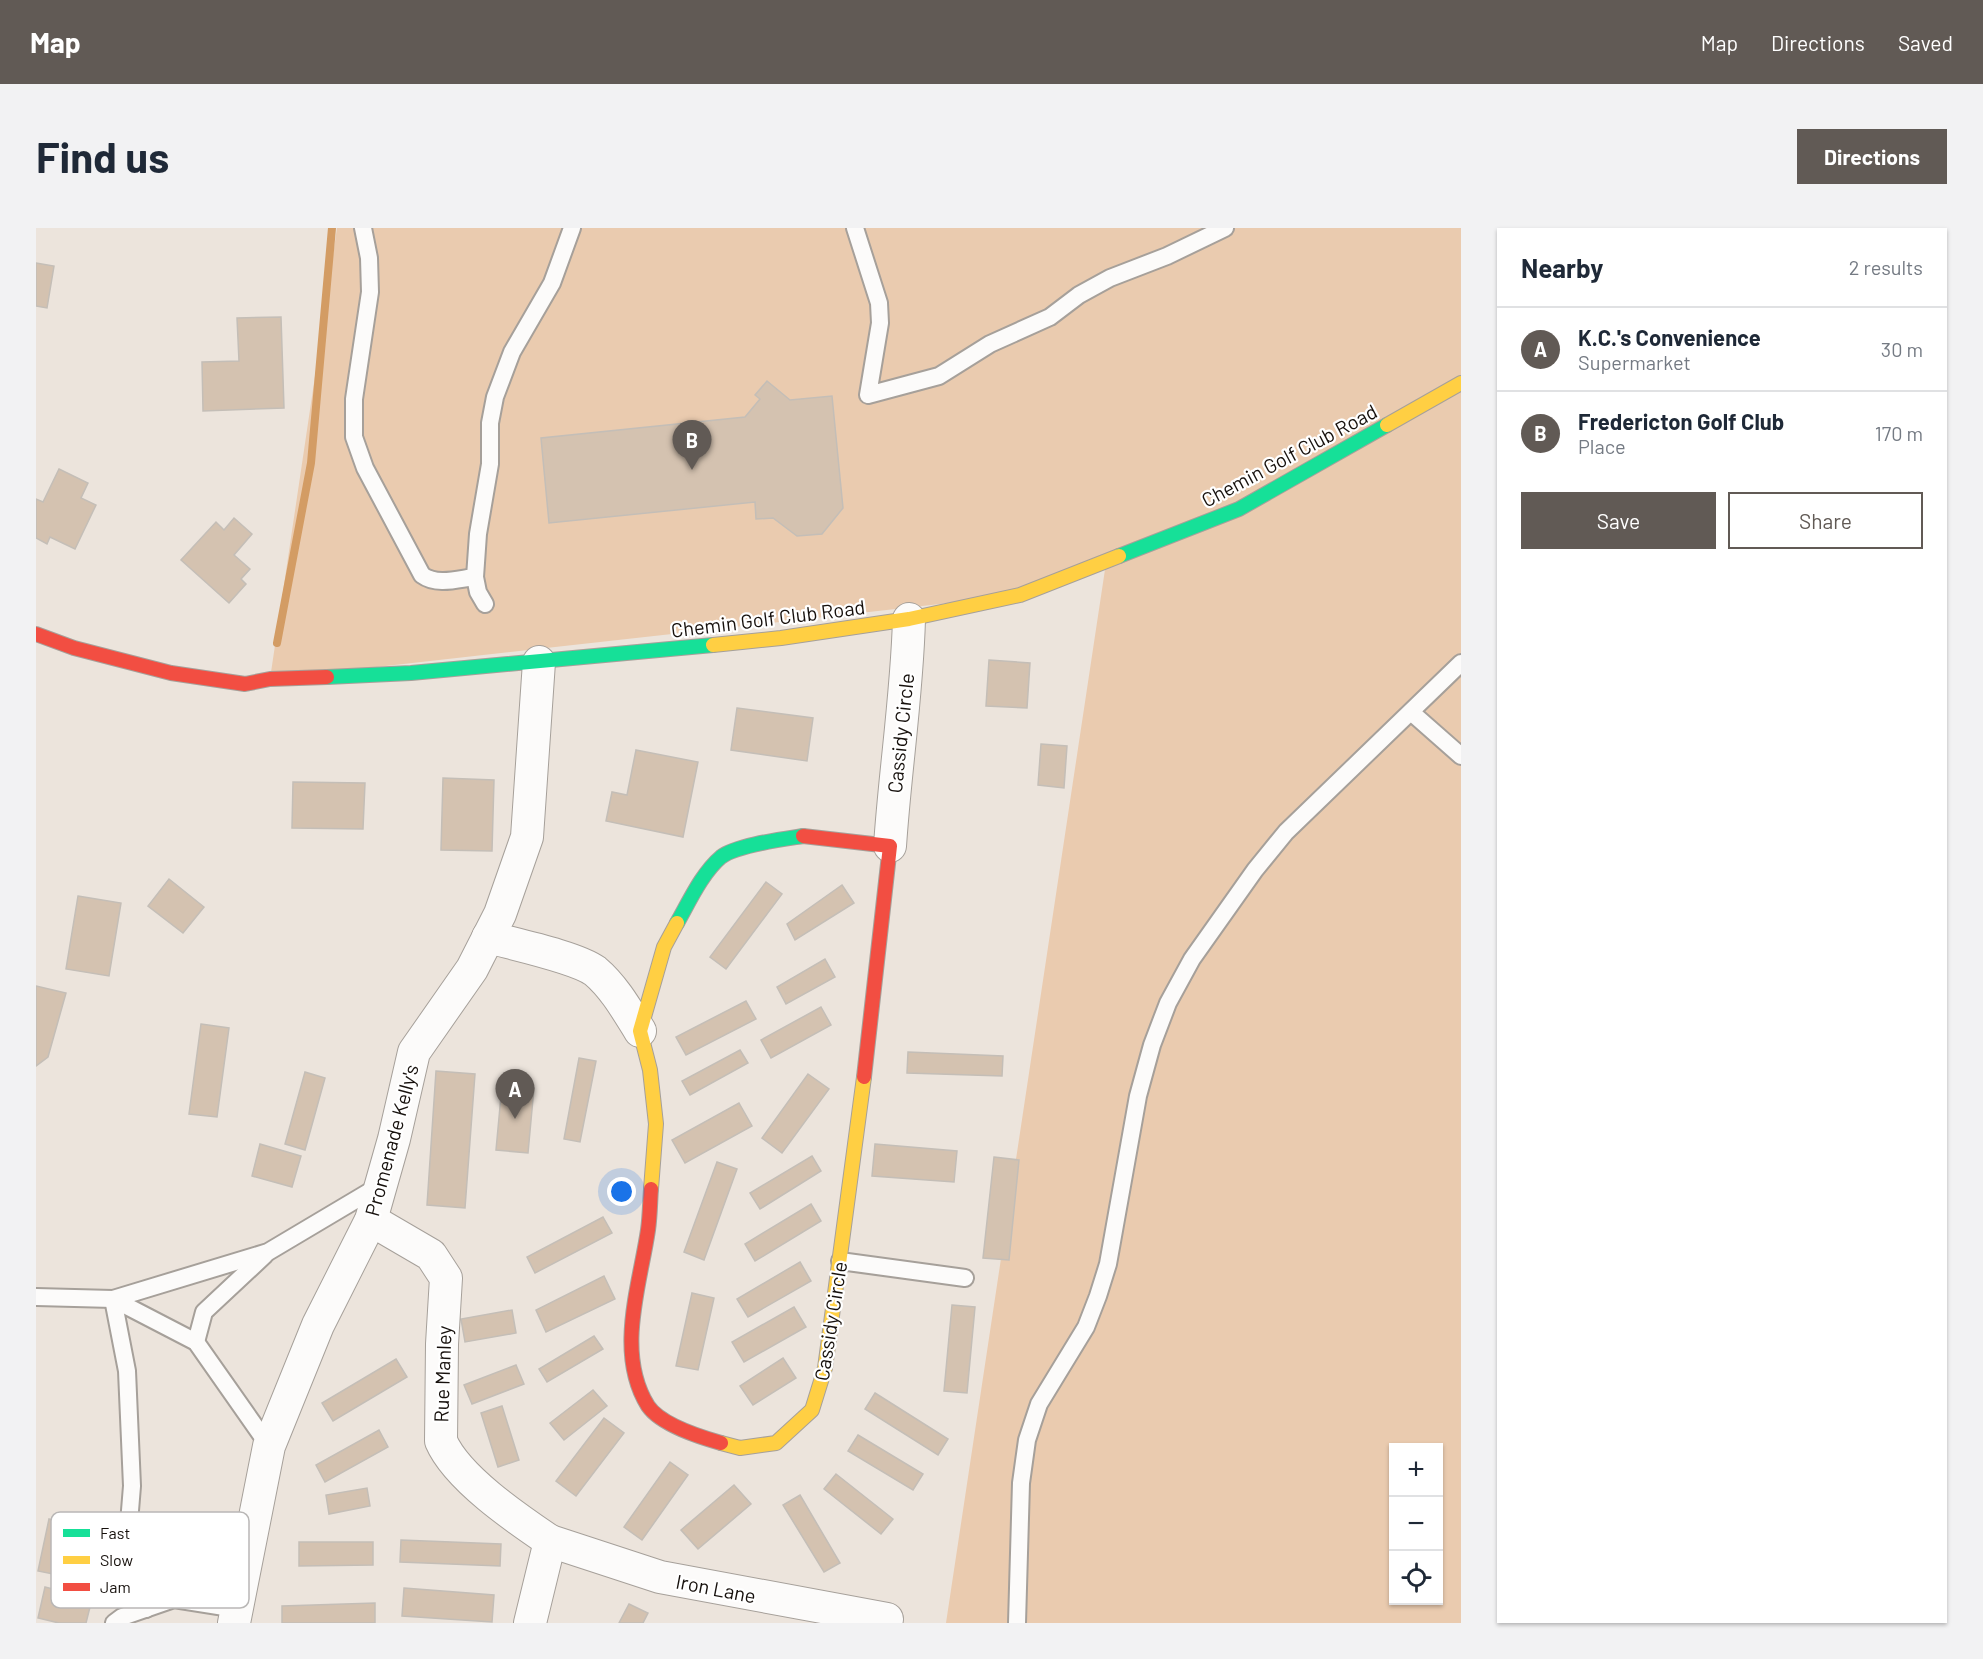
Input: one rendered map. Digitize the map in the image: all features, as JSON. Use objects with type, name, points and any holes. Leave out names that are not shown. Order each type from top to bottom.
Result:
[{"type":"street","name":"Chemin Golf Club Road","points":[[36,634],[74,648],[171,673],[244,684],[270,679],[411,674],[539,662],[781,638],[909,619],[1020,595],[1239,509],[1461,383]]},
{"type":"street","name":"Cassidy Circle","points":[[488,937],[548,953],[594,970],[619,997],[640,1031],[650,1070],[656,1124],[648,1229],[632,1315],[635,1371],[650,1407],[684,1432],[740,1448],[776,1443],[812,1410],[825,1368],[867,1057],[890,846],[894,777],[908,677],[909,619]]},
{"type":"street","name":"Promenade Kelly's","points":[[249,1546],[269,1446],[318,1325],[371,1220],[414,1052],[472,969],[500,914],[527,837],[539,662]]},
{"type":"street","points":[[640,1031],[664,947],[698,887],[722,856],[761,843],[804,836],[890,846]]},
{"type":"street","name":"Rue Manley","points":[[371,1220],[431,1255],[446,1278],[440,1421],[441,1441],[446,1453],[473,1481],[550,1541]]},
{"type":"street","points":[[530,1623],[550,1541]]},
{"type":"street","name":"Iron Lane","points":[[550,1541],[660,1577],[887,1619]]},
{"type":"lane","points":[[363,228],[370,275],[354,399],[354,437],[359,454],[422,575],[430,580],[441,581],[475,577]]},
{"type":"lane","points":[[485,604],[478,592],[475,577],[478,534],[490,464],[490,423],[495,397],[513,352],[552,283],[572,228]]},
{"type":"lane","points":[[855,228],[879,303],[880,323],[868,395],[939,376],[990,344],[1050,317],[1079,295],[1110,278],[1167,256],[1225,228]]},
{"type":"lane","points":[[1017,1623],[1021,1483],[1027,1440],[1039,1404],[1086,1327],[1098,1296],[1108,1264],[1138,1096],[1152,1045],[1168,1003],[1192,959],[1255,870],[1280,840],[1461,663]]},
{"type":"lane","points":[[1411,712],[1461,756]]},
{"type":"lane","points":[[196,1342],[204,1312],[267,1252],[381,1185]]},
{"type":"lane","points":[[36,1297],[113,1299],[267,1252]]},
{"type":"lane","points":[[840,1261],[965,1278]]},
{"type":"lane","points":[[113,1299],[196,1342],[269,1446]]},
{"type":"lane","points":[[113,1299],[127,1371],[132,1474],[129,1512]]},
{"type":"lane","points":[[206,1608],[235,1616]]},
{"type":"lane","points":[[114,1623],[122,1617],[146,1609]]},
{"type":"shaded area","points":[[337,228],[1461,228],[1461,1623],[946,1623],[1106,563],[1020,595],[270,679]]},
{"type":"building","points":[[36,263],[54,266],[47,308],[36,306]]},
{"type":"building","points":[[281,317],[284,408],[203,411],[202,362],[239,361],[237,318]]},
{"type":"building","points":[[767,381],[790,400],[832,396],[843,508],[822,534],[797,536],[773,518],[756,519],[755,502],[549,523],[541,438],[745,417],[760,399],[755,395]]},
{"type":"building","points":[[59,469],[88,483],[81,498],[96,505],[75,549],[50,537],[47,544],[36,538],[36,499],[43,502]]},
{"type":"building","points":[[234,518],[252,534],[234,555],[250,569],[241,579],[246,584],[229,603],[181,560],[216,522],[224,530]]},
{"type":"building","points":[[989,660],[1030,663],[1027,708],[986,706]]},
{"type":"building","points":[[737,708],[813,718],[807,761],[731,750]]},
{"type":"building","points":[[1041,744],[1067,746],[1064,788],[1038,785]]},
{"type":"building","points":[[636,750],[698,762],[683,837],[606,821],[612,792],[627,795]]},
{"type":"building","points":[[443,778],[494,780],[492,851],[441,850]]},
{"type":"building","points":[[293,782],[365,783],[363,829],[292,828]]},
{"type":"building","points":[[169,879],[204,907],[183,933],[148,906]]},
{"type":"building","points":[[766,882],[782,894],[726,969],[710,957]]},
{"type":"building","points":[[842,885],[854,903],[795,940],[787,924]]},
{"type":"building","points":[[78,896],[121,903],[109,976],[66,969]]},
{"type":"building","points":[[825,959],[835,977],[786,1004],[777,987]]},
{"type":"building","points":[[36,986],[66,993],[48,1057],[36,1066]]},
{"type":"building","points":[[746,1001],[756,1019],[686,1055],[676,1037]]},
{"type":"building","points":[[821,1007],[831,1025],[771,1058],[761,1040]]},
{"type":"building","points":[[201,1024],[229,1028],[217,1117],[189,1114]]},
{"type":"building","points":[[740,1050],[748,1063],[690,1095],[682,1081]]},
{"type":"building","points":[[908,1052],[1003,1056],[1002,1076],[907,1073]]},
{"type":"building","points":[[579,1058],[596,1061],[580,1142],[564,1139]]},
{"type":"building","points":[[436,1071],[475,1074],[465,1208],[427,1205]]},
{"type":"building","points":[[305,1072],[325,1078],[305,1150],[285,1144]]},
{"type":"building","points":[[808,1074],[829,1089],[782,1153],[762,1138]]},
{"type":"building","points":[[502,1085],[534,1088],[528,1153],[496,1150]]},
{"type":"building","points":[[739,1103],[752,1126],[685,1163],[672,1140]]},
{"type":"building","points":[[260,1144],[301,1156],[292,1187],[252,1176]]},
{"type":"building","points":[[875,1144],[957,1151],[954,1182],[872,1176]]},
{"type":"building","points":[[812,1156],[821,1171],[760,1209],[750,1193]]},
{"type":"building","points":[[994,1157],[1019,1160],[1009,1260],[983,1258]]},
{"type":"building","points":[[717,1162],[737,1169],[704,1260],[684,1252]]},
{"type":"building","points":[[811,1204],[821,1221],[755,1261],[745,1244]]},
{"type":"building","points":[[603,1217],[612,1233],[535,1273],[527,1257]]},
{"type":"building","points":[[800,1262],[811,1281],[748,1317],[737,1299]]},
{"type":"building","points":[[604,1276],[615,1299],[546,1332],[536,1310]]},
{"type":"building","points":[[692,1293],[714,1298],[698,1370],[676,1366]]},
{"type":"building","points":[[952,1305],[975,1307],[967,1393],[944,1391]]},
{"type":"building","points":[[794,1307],[806,1327],[744,1362],[732,1342]]},
{"type":"building","points":[[512,1310],[516,1333],[465,1342],[461,1319]]},
{"type":"building","points":[[594,1336],[603,1349],[547,1382],[539,1369]]},
{"type":"building","points":[[783,1358],[796,1378],[753,1405],[740,1386]]},
{"type":"building","points":[[396,1359],[407,1377],[333,1421],[322,1403]]},
{"type":"building","points":[[516,1365],[524,1384],[472,1404],[464,1385]]},
{"type":"building","points":[[593,1390],[607,1406],[564,1440],[550,1423]]},
{"type":"building","points":[[875,1393],[948,1439],[938,1455],[865,1409]]},
{"type":"building","points":[[502,1406],[519,1460],[498,1467],[481,1413]]},
{"type":"building","points":[[604,1418],[624,1433],[576,1496],[556,1481]]},
{"type":"building","points":[[379,1430],[388,1447],[325,1482],[316,1465]]},
{"type":"building","points":[[858,1435],[923,1474],[913,1490],[848,1451]]},
{"type":"building","points":[[670,1462],[688,1475],[642,1540],[624,1527]]},
{"type":"building","points":[[836,1474],[893,1519],[881,1534],[824,1489]]},
{"type":"building","points":[[734,1485],[751,1504],[698,1549],[681,1530]]},
{"type":"building","points":[[367,1488],[370,1506],[329,1514],[326,1495]]},
{"type":"building","points":[[800,1495],[840,1563],[824,1572],[783,1505]]},
{"type":"building","points":[[49,1519],[51,1519],[51,1574],[38,1571]]},
{"type":"building","points":[[401,1540],[501,1544],[500,1566],[400,1562]]},
{"type":"building","points":[[299,1542],[373,1542],[373,1565],[299,1566]]},
{"type":"building","points":[[45,1587],[51,1589],[51,1608],[90,1608],[86,1623],[59,1623],[38,1618]]},
{"type":"building","points":[[404,1588],[494,1595],[492,1622],[402,1616]]},
{"type":"building","points":[[375,1603],[375,1623],[282,1623],[282,1606]]},
{"type":"building","points":[[629,1604],[648,1613],[643,1623],[619,1623]]},
{"type":"waterway","points":[[277,643],[311,463],[332,228]]},
{"type":"traffic: fast","points":[[1119,556],[1239,509],[1387,425]]},
{"type":"traffic: fast","points":[[327,677],[411,673],[713,645]]},
{"type":"traffic: fast","points":[[677,923],[702,879],[721,857],[737,849],[803,836]]},
{"type":"traffic: slow","points":[[1387,425],[1461,383]]},
{"type":"traffic: slow","points":[[713,645],[781,638],[909,619],[1020,595],[1119,556]]},
{"type":"traffic: slow","points":[[651,1189],[656,1124],[650,1070],[640,1031],[664,947],[677,923]]},
{"type":"traffic: slow","points":[[721,1443],[740,1448],[776,1443],[812,1410],[825,1368],[864,1077]]},
{"type":"traffic: jam","points":[[36,634],[74,648],[171,673],[245,684],[270,679],[327,677]]},
{"type":"traffic: jam","points":[[803,836],[890,846],[864,1077]]},
{"type":"traffic: jam","points":[[651,1189],[648,1230],[636,1296],[631,1342],[638,1385],[648,1406],[662,1419],[721,1443]]},
{"type":"place","name":"Fredericton Golf Club","points":[[692,470]]},
{"type":"place","name":"K.C.'s Convenience","points":[[515,1119]]}]
